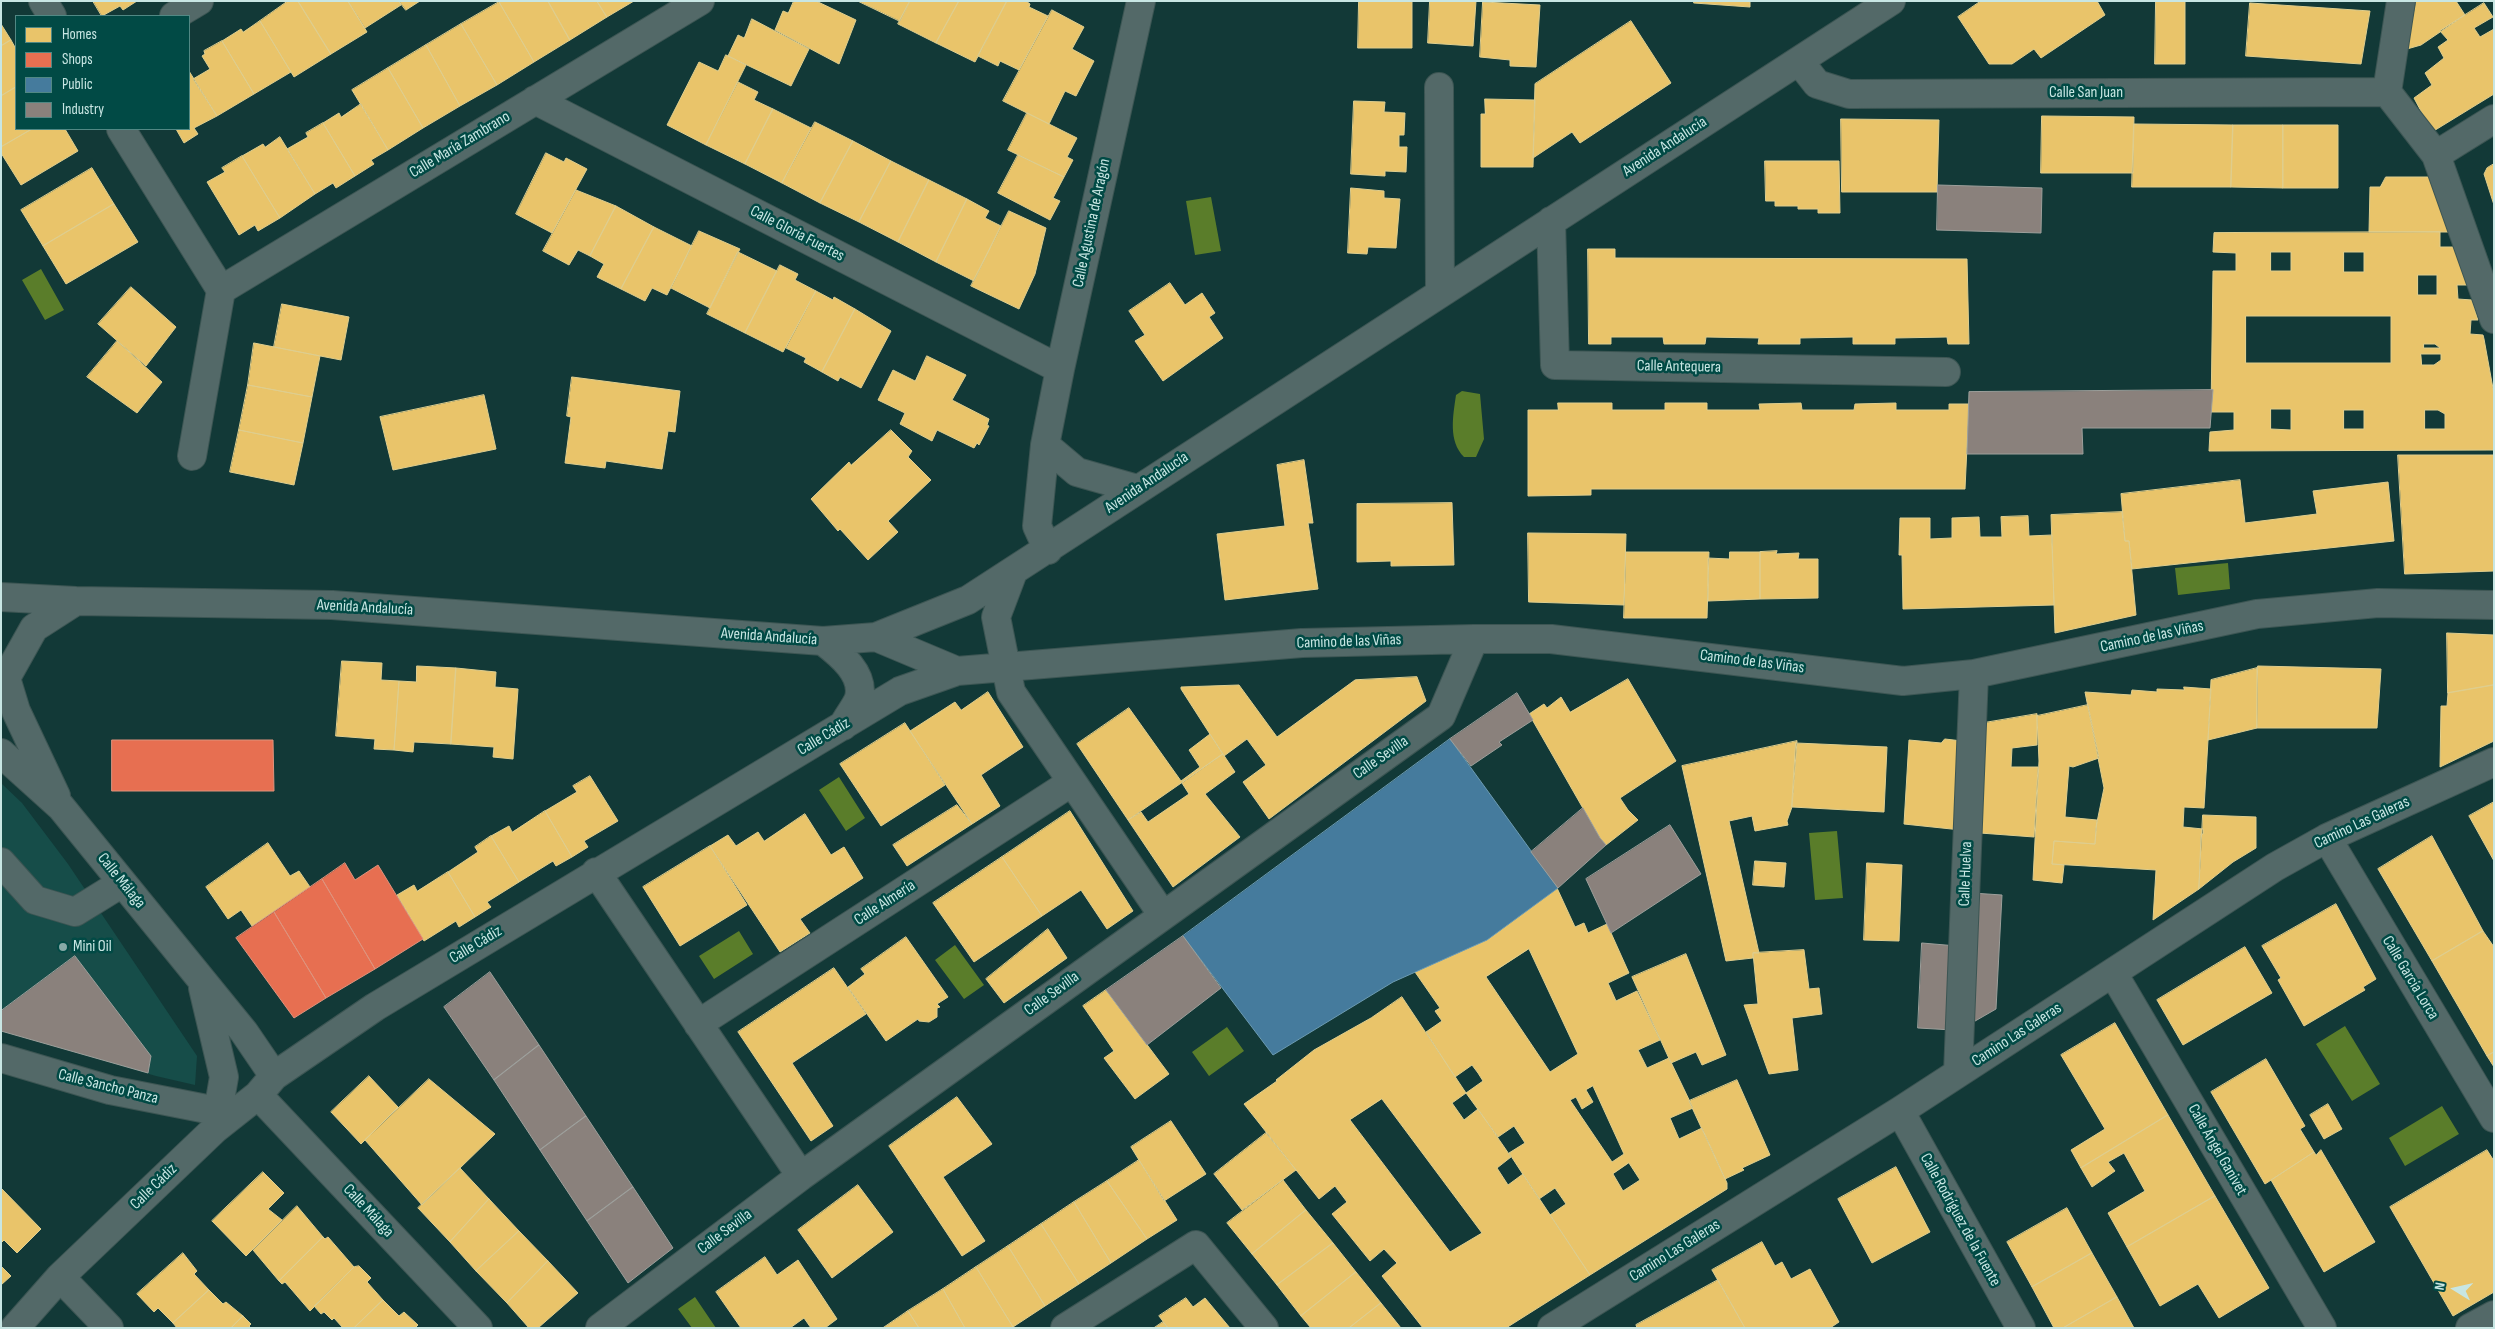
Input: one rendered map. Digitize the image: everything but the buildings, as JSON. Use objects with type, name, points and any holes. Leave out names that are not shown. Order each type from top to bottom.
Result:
[{"type":"street","points":[[43,1],[51,15]]},
{"type":"street","points":[[176,15],[199,1]]},
{"type":"street","name":"Calle María Zambrano","points":[[221,290],[700,1]]},
{"type":"street","name":"Calle Agustina de Aragón","points":[[1048,550],[1037,526],[1045,445],[1060,368],[1141,1]]},
{"type":"street","name":"Avenida Andalucía","points":[[1,597],[76,601],[332,605],[823,641],[876,637],[968,600],[1014,572],[1137,489],[1891,1]]},
{"type":"street","points":[[2401,1],[2387,92],[2436,155],[2494,319]]},
{"type":"street","name":"Calle San Juan","points":[[1799,61],[1817,84],[1849,94],[2387,92]]},
{"type":"street","points":[[1439,87],[1440,293]]},
{"type":"street","name":"Calle Gloria Fuertes","points":[[535,100],[1060,368]]},
{"type":"street","points":[[2436,155],[2494,119]]},
{"type":"street","points":[[122,130],[221,290],[192,456]]},
{"type":"street","name":"Calle Antequera","points":[[1551,221],[1555,365],[1946,372]]},
{"type":"street","points":[[1045,445],[1077,472],[1137,489]]},
{"type":"street","points":[[1014,572],[996,617],[1011,692],[1162,914]]},
{"type":"street","name":"Calle Málaga","points":[[61,807],[16,711],[4,668],[34,628],[76,601]]},
{"type":"street","name":"Camino de las Viñas","points":[[1005,667],[1302,643],[1551,639],[1903,681],[1974,674],[2257,614],[2378,603],[2494,605]]},
{"type":"street","points":[[876,637],[957,671]]},
{"type":"street","name":"Calle Sevilla","points":[[609,1325],[801,1176],[1162,914],[1441,716],[1474,639]]},
{"type":"street","points":[[823,641],[842,655],[859,682],[859,699],[842,727]]},
{"type":"street","name":"Calle Cádiz","points":[[15,1328],[60,1277],[216,1120],[375,1007],[596,872],[900,691],[957,671],[1005,667]]},
{"type":"street","name":"Calle Huelva","points":[[1958,1073],[1974,674]]},
{"type":"street","name":"Calle Málaga","points":[[1,753],[61,807],[244,1032],[266,1085],[478,1328]]},
{"type":"street","name":"Camino Las Galeras","points":[[1552,1328],[1900,1112],[2275,868],[2327,838],[2494,762]]},
{"type":"street","name":"Calle Almería","points":[[698,1024],[1072,782]]},
{"type":"street","name":"Calle García Lorca","points":[[2327,838],[2494,1118]]},
{"type":"street","points":[[1,862],[34,900],[75,912],[122,883]]},
{"type":"street","points":[[596,872],[801,1176]]},
{"type":"street","name":"Calle Ángel Ganivet","points":[[2113,973],[2322,1328]]},
{"type":"street","name":"Calle Málaga","points":[[201,979],[217,1040],[224,1077],[216,1120]]},
{"type":"street","name":"Calle Sancho Panza","points":[[1,1058],[216,1120]]},
{"type":"street","name":"Calle Rodríguez de la Fuente","points":[[1900,1112],[2021,1328]]},
{"type":"street","points":[[1065,1328],[1196,1245],[1264,1328]]},
{"type":"street","points":[[60,1277],[109,1328]]},
{"type":"street","points":[[2470,1328],[2494,1314]]},
{"type":"shaded area","points":[[1211,197],[1221,251],[1195,255],[1186,201]]},
{"type":"shaded area","points":[[41,269],[64,310],[45,320],[22,280]]},
{"type":"shaded area","points":[[1462,391],[1480,394],[1484,439],[1476,457],[1464,457],[1459,451],[1454,436],[1453,420],[1456,395]]},
{"type":"shaded area","points":[[2228,563],[2230,589],[2178,595],[2175,568]]},
{"type":"shaded area","points":[[839,777],[865,818],[846,831],[819,790]]},
{"type":"shaded area","name":"Mini Oil","points":[[1,783],[22,803],[68,864],[197,1056],[195,1085],[156,1076],[1,1031]]},
{"type":"shaded area","points":[[1837,831],[1843,898],[1815,900],[1809,833]]},
{"type":"shaded area","points":[[739,931],[753,954],[714,979],[699,956]]},
{"type":"shaded area","points":[[955,945],[984,985],[964,999],[935,960]]},
{"type":"shaded area","points":[[2345,1026],[2380,1084],[2352,1101],[2316,1044]]},
{"type":"shaded area","points":[[1227,1027],[1244,1051],[1209,1076],[1192,1052]]},
{"type":"shaded area","points":[[2442,1106],[2459,1134],[2405,1166],[2389,1138]]},
{"type":"shaded area","points":[[695,1297],[716,1328],[692,1328],[678,1309]]},
{"type":"place","name":"Mini Oil","points":[[63,947]]}]
